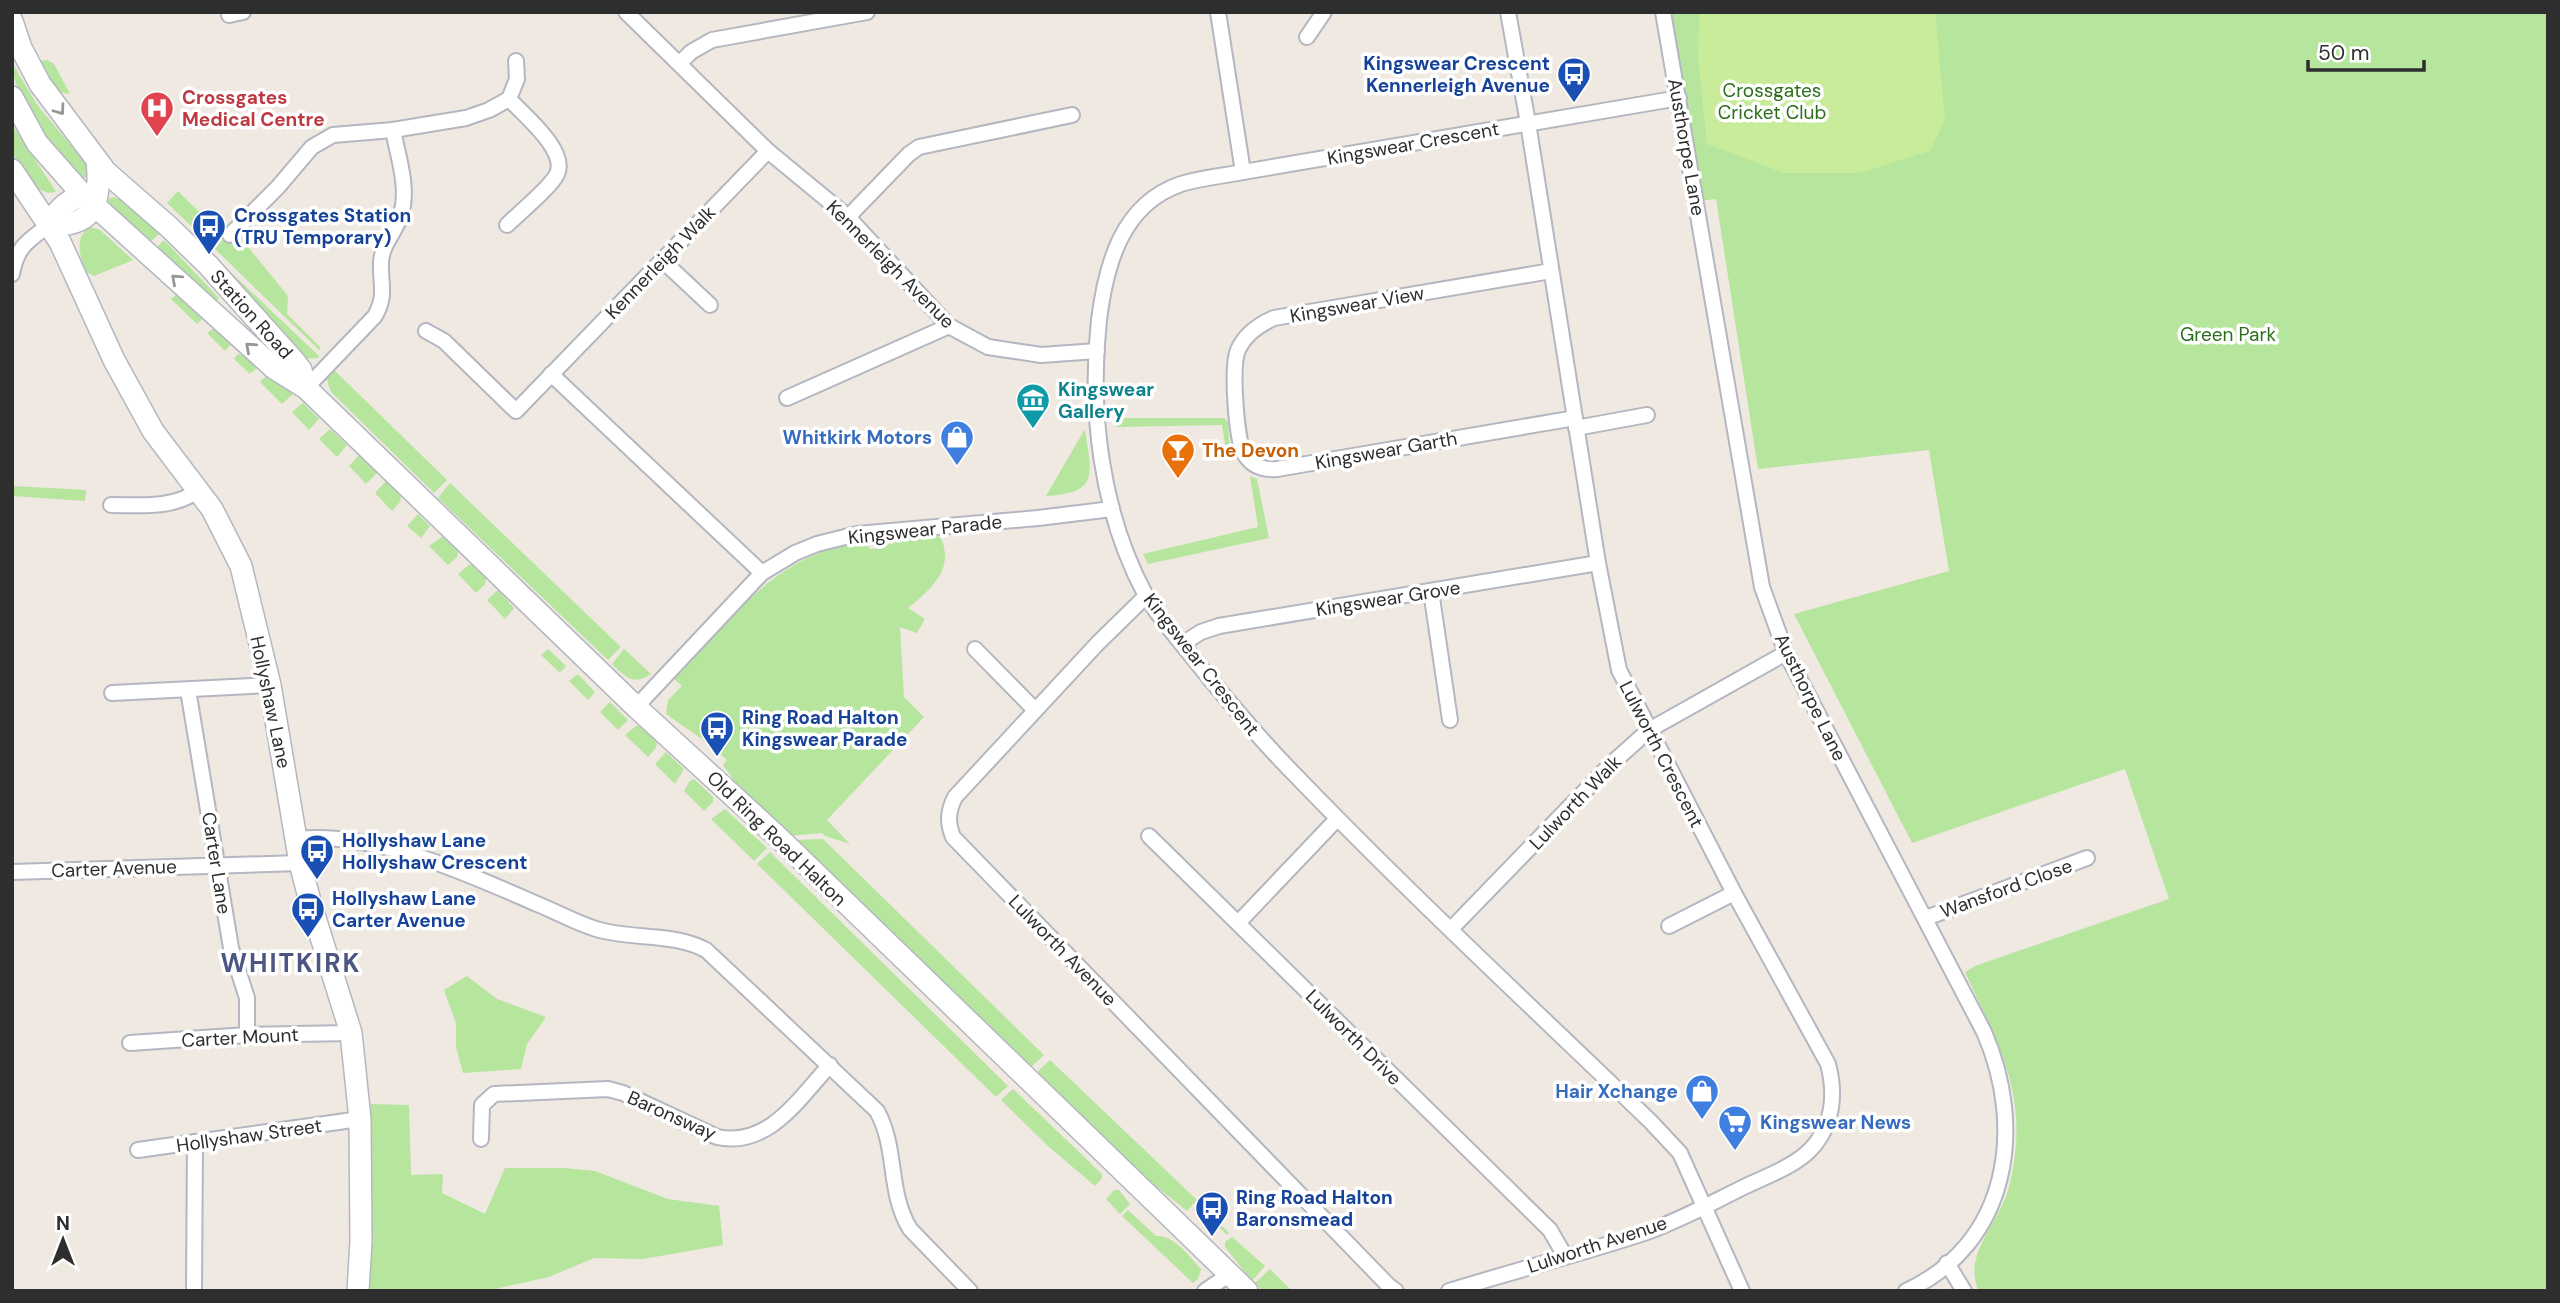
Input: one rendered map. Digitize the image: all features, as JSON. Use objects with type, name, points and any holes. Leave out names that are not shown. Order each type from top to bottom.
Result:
[{"type":"main road","name":"Station Road","points":[[12,21],[21,48],[40,84],[97,160],[126,191],[169,227],[251,313],[301,370],[306,388]]},
{"type":"main road","name":"Station Road","points":[[12,97],[37,143],[92,198],[274,368],[306,388]]},
{"type":"main road","points":[[92,198],[97,160]]},
{"type":"main road","name":"Hollyshaw Lane","points":[[12,170],[65,253],[114,360],[153,431],[224,528],[241,566],[270,685],[300,863],[351,1033],[360,1119],[358,1291]]},
{"type":"main road","points":[[49,225],[56,210],[92,198],[126,191]]},
{"type":"main road","name":"Old Ring Road Halton","points":[[306,388],[636,706],[780,839],[1247,1291]]},
{"type":"street","name":"Kennerleigh Avenue","points":[[626,12],[768,151],[848,217],[948,326],[988,347],[1041,355],[1097,352]]},
{"type":"street","points":[[680,63],[691,52],[712,40],[867,12]]},
{"type":"street","points":[[1217,12],[1242,172]]},
{"type":"street","points":[[1307,37],[1324,12]]},
{"type":"street","points":[[1508,12],[1528,123]]},
{"type":"street","name":"Austhorpe Lane","points":[[1663,12],[1762,587],[1786,653],[1992,1049],[2002,1086],[2007,1123],[2005,1160],[1995,1196],[1977,1230],[1947,1263],[1906,1291]]},
{"type":"street","points":[[230,235],[313,147],[333,135],[393,130],[466,118],[488,110],[509,99],[517,79],[516,61]]},
{"type":"street","name":"Kingswear Crescent","points":[[1679,98],[1242,172],[1174,187],[1153,199],[1128,224],[1116,245],[1105,280],[1097,352],[1098,429],[1112,509],[1146,596],[1256,736],[1336,819],[1680,1153],[1742,1291]]},
{"type":"street","points":[[507,225],[554,179],[560,165],[555,150],[509,99]]},
{"type":"street","points":[[848,217],[908,154],[919,147],[1072,115]]},
{"type":"street","name":"Lulworth Crescent","points":[[1528,123],[1598,563],[1619,670],[1734,894],[1828,1064],[1833,1089],[1830,1115],[1820,1138],[1803,1157],[1704,1206]]},
{"type":"street","points":[[306,388],[375,316],[380,306],[383,251],[400,220],[404,197],[393,130]]},
{"type":"street","name":"Kennerleigh Walk","points":[[426,331],[444,341],[460,355],[516,411],[768,151]]},
{"type":"street","points":[[12,274],[15,256],[49,225]]},
{"type":"street","points":[[662,260],[710,305]]},
{"type":"street","name":"Kingswear View","points":[[1238,412],[1234,362],[1244,339],[1262,323],[1274,318],[1551,271]]},
{"type":"street","points":[[787,398],[948,326]]},
{"type":"street","points":[[551,374],[762,573]]},
{"type":"street","name":"Kingswear Garth","points":[[1238,412],[1241,446],[1258,467],[1267,470],[1576,423]]},
{"type":"street","points":[[1576,423],[1647,415]]},
{"type":"street","points":[[111,505],[169,505],[185,500],[198,491]]},
{"type":"street","name":"Kingswear Parade","points":[[636,706],[762,573],[795,553],[817,544],[857,534],[1083,514],[1112,509]]},
{"type":"street","name":"Kingswear Grove","points":[[1182,644],[1201,632],[1219,626],[1598,563]]},
{"type":"street","points":[[1431,592],[1450,720]]},
{"type":"street","name":"Lulworth Avenue","points":[[1146,596],[955,797],[948,817],[953,837],[1396,1291]]},
{"type":"street","points":[[975,649],[1035,710]]},
{"type":"street","name":"Lulworth Walk","points":[[1451,929],[1610,765],[1649,730],[1786,653]]},
{"type":"street","points":[[112,693],[270,685]]},
{"type":"street","name":"Carter Lane","points":[[188,690],[232,948],[247,998],[247,1035]]},
{"type":"street","points":[[1239,922],[1336,819]]},
{"type":"street","name":"Lulworth Drive","points":[[1149,836],[1550,1230],[1565,1256]]},
{"type":"street","points":[[297,839],[330,837],[360,842],[471,875],[601,930],[695,944],[715,957],[870,1102],[882,1121],[889,1142],[894,1192],[910,1229],[970,1291]]},
{"type":"street","name":"Wansford Close","points":[[1926,918],[2087,858]]},
{"type":"street","name":"Carter Avenue","points":[[12,872],[300,863]]},
{"type":"street","points":[[1669,926],[1734,894]]},
{"type":"street","name":"Carter Mount","points":[[130,1043],[247,1035],[351,1033]]},
{"type":"street","name":"Baronsway","points":[[481,1139],[482,1105],[494,1094],[591,1088],[624,1093],[717,1137],[751,1137],[772,1126],[830,1065]]},
{"type":"street","name":"Hollyshaw Street","points":[[138,1150],[360,1119]]},
{"type":"street","points":[[194,1291],[195,1142]]},
{"type":"street","name":"Lulworth Avenue","points":[[1449,1291],[1646,1232],[1704,1206]]},
{"type":"street","points":[[1947,1263],[1964,1291]]},
{"type":"street","points":[[1205,1291],[1230,1274]]},
{"type":"green space","name":"Green Park","points":[[1663,12],[2548,12],[2548,1291],[1979,1291],[1975,1264],[1978,1251],[2009,1187],[2015,1155],[2016,1127],[2009,1075],[1965,972],[1975,966],[2169,899],[2125,769],[1912,843],[1794,614],[1949,571],[1929,450],[1758,469],[1716,199],[1696,201]]},
{"type":"green space","name":"Crossgates Cricket Club","points":[[1702,12],[1935,12],[1945,120],[1930,151],[1859,173],[1784,173],[1707,144],[1698,60],[1699,18]]},
{"type":"green space","points":[[47,60],[54,64],[70,94],[56,92],[39,61]]},
{"type":"green space","points":[[12,63],[38,106],[87,165],[88,177],[82,178],[72,169],[37,125],[19,92]]},
{"type":"green space","points":[[12,125],[56,192],[48,193],[36,188],[12,154]]},
{"type":"green space","points":[[178,191],[220,233],[210,244],[167,203]]},
{"type":"green space","points":[[113,197],[126,201],[159,234],[151,241],[108,204]]},
{"type":"green space","points":[[181,225],[319,356],[318,358],[304,359]]},
{"type":"green space","points":[[90,227],[100,230],[133,260],[94,276],[85,271],[80,241]]},
{"type":"green space","points":[[226,236],[239,236],[288,296],[287,314],[321,348],[319,350],[215,249]]},
{"type":"green space","points":[[164,240],[219,298],[215,302],[157,247]]},
{"type":"green space","points":[[176,295],[202,319],[197,324],[171,299]]},
{"type":"green space","points":[[214,328],[231,344],[225,351],[207,333]]},
{"type":"green space","points":[[238,354],[245,356],[258,367],[250,374],[234,359]]},
{"type":"green space","points":[[330,366],[447,480],[434,493],[332,393],[327,380]]},
{"type":"green space","points":[[268,374],[294,393],[282,404],[260,382]]},
{"type":"green space","points":[[303,403],[319,419],[309,430],[292,412]]},
{"type":"green space","points":[[1116,418],[1224,418],[1228,421],[1229,440],[1235,457],[1231,460],[1226,451],[1222,425],[1116,427]]},
{"type":"green space","points":[[330,429],[347,445],[337,457],[319,439]]},
{"type":"green space","points":[[1085,429],[1090,469],[1084,485],[1064,494],[1046,496]]},
{"type":"green space","points":[[360,454],[377,470],[366,484],[349,466]]},
{"type":"green space","points":[[1250,476],[1257,479],[1269,538],[1148,564],[1143,554],[1258,527]]},
{"type":"green space","points":[[386,481],[401,497],[392,511],[375,493]]},
{"type":"green space","points":[[450,483],[621,647],[608,660],[438,498]]},
{"type":"green space","points":[[12,486],[86,490],[85,501],[12,496]]},
{"type":"green space","points":[[418,514],[430,526],[421,538],[407,526]]},
{"type":"green space","points":[[937,535],[942,541],[945,555],[942,571],[933,585],[908,608],[925,619],[917,633],[900,627],[904,697],[924,717],[827,820],[850,844],[822,833],[787,836],[749,801],[723,765],[727,760],[666,714],[668,700],[682,686],[673,678],[758,592],[806,559],[834,548],[865,542],[870,549],[882,548],[882,544],[890,539]]},
{"type":"green space","points":[[443,536],[458,552],[457,557],[448,565],[429,546]]},
{"type":"green space","points":[[470,564],[486,578],[485,584],[476,593],[458,574]]},
{"type":"green space","points":[[498,590],[514,608],[505,619],[487,600]]},
{"type":"green space","points":[[548,649],[566,666],[560,673],[541,655]]},
{"type":"green space","points":[[624,649],[651,674],[635,680],[617,669],[612,664]]},
{"type":"green space","points":[[578,674],[595,692],[588,700],[569,681]]},
{"type":"green space","points":[[610,702],[628,720],[618,730],[600,712]]},
{"type":"green space","points":[[636,726],[657,742],[656,748],[648,757],[625,735]]},
{"type":"green space","points":[[666,752],[684,769],[675,784],[655,764]]},
{"type":"green space","points":[[694,779],[713,797],[713,802],[704,811],[684,791]]},
{"type":"green space","points":[[725,809],[767,848],[754,861],[711,819]]},
{"type":"green space","points":[[823,839],[1044,1055],[1030,1068],[793,840]]},
{"type":"green space","points":[[770,852],[1008,1086],[996,1097],[757,864]]},
{"type":"green space","points":[[467,976],[497,999],[546,1017],[527,1044],[521,1069],[463,1073],[456,1047],[456,1023],[444,990]]},
{"type":"green space","points":[[1050,1060],[1197,1200],[1187,1211],[1137,1171],[1036,1073]]},
{"type":"green space","points":[[1013,1089],[1102,1174],[1095,1186],[1049,1147],[1001,1100]]},
{"type":"green space","points":[[371,1104],[409,1105],[411,1175],[443,1174],[442,1193],[485,1214],[505,1168],[595,1171],[668,1199],[719,1206],[723,1245],[643,1259],[594,1258],[549,1277],[486,1291],[366,1291]]},
{"type":"green space","points":[[1114,1190],[1119,1190],[1130,1204],[1120,1214],[1106,1199]]},
{"type":"green space","points":[[1199,1203],[1229,1233],[1227,1235],[1212,1220],[1204,1220],[1193,1209]]},
{"type":"green space","points":[[1128,1210],[1156,1236],[1175,1242],[1201,1269],[1198,1279],[1193,1283],[1122,1216]]},
{"type":"green space","points":[[1232,1237],[1265,1266],[1252,1281],[1225,1247],[1225,1242]]},
{"type":"green space","points":[[1270,1269],[1292,1291],[1262,1291],[1255,1283]]},
{"type":"place","name":"Kingswear Crescent Kennerleigh Avenue","points":[[1574,104]]},
{"type":"place","name":"Crossgates Medical Centre","points":[[157,138]]},
{"type":"place","name":"Crossgates Station (TRU Temporary)","points":[[209,256]]},
{"type":"place","name":"Kingswear Gallery","points":[[1033,430]]},
{"type":"place","name":"Whitkirk Motors","points":[[957,467]]},
{"type":"place","name":"The Devon","points":[[1178,480]]},
{"type":"place","name":"Ring Road Halton Kingswear Parade","points":[[717,758]]},
{"type":"place","name":"Hollyshaw Lane Hollyshaw Crescent","points":[[317,881]]},
{"type":"place","name":"Hollyshaw Lane Carter Avenue","points":[[308,939]]},
{"type":"place","name":"Hair Xchange","points":[[1702,1121]]},
{"type":"place","name":"Kingswear News","points":[[1735,1152]]},
{"type":"place","name":"Ring Road Halton Baronsmead","points":[[1212,1238]]},
{"type":"district","name":"WHITKIRK","points":[[291,963]]}]
